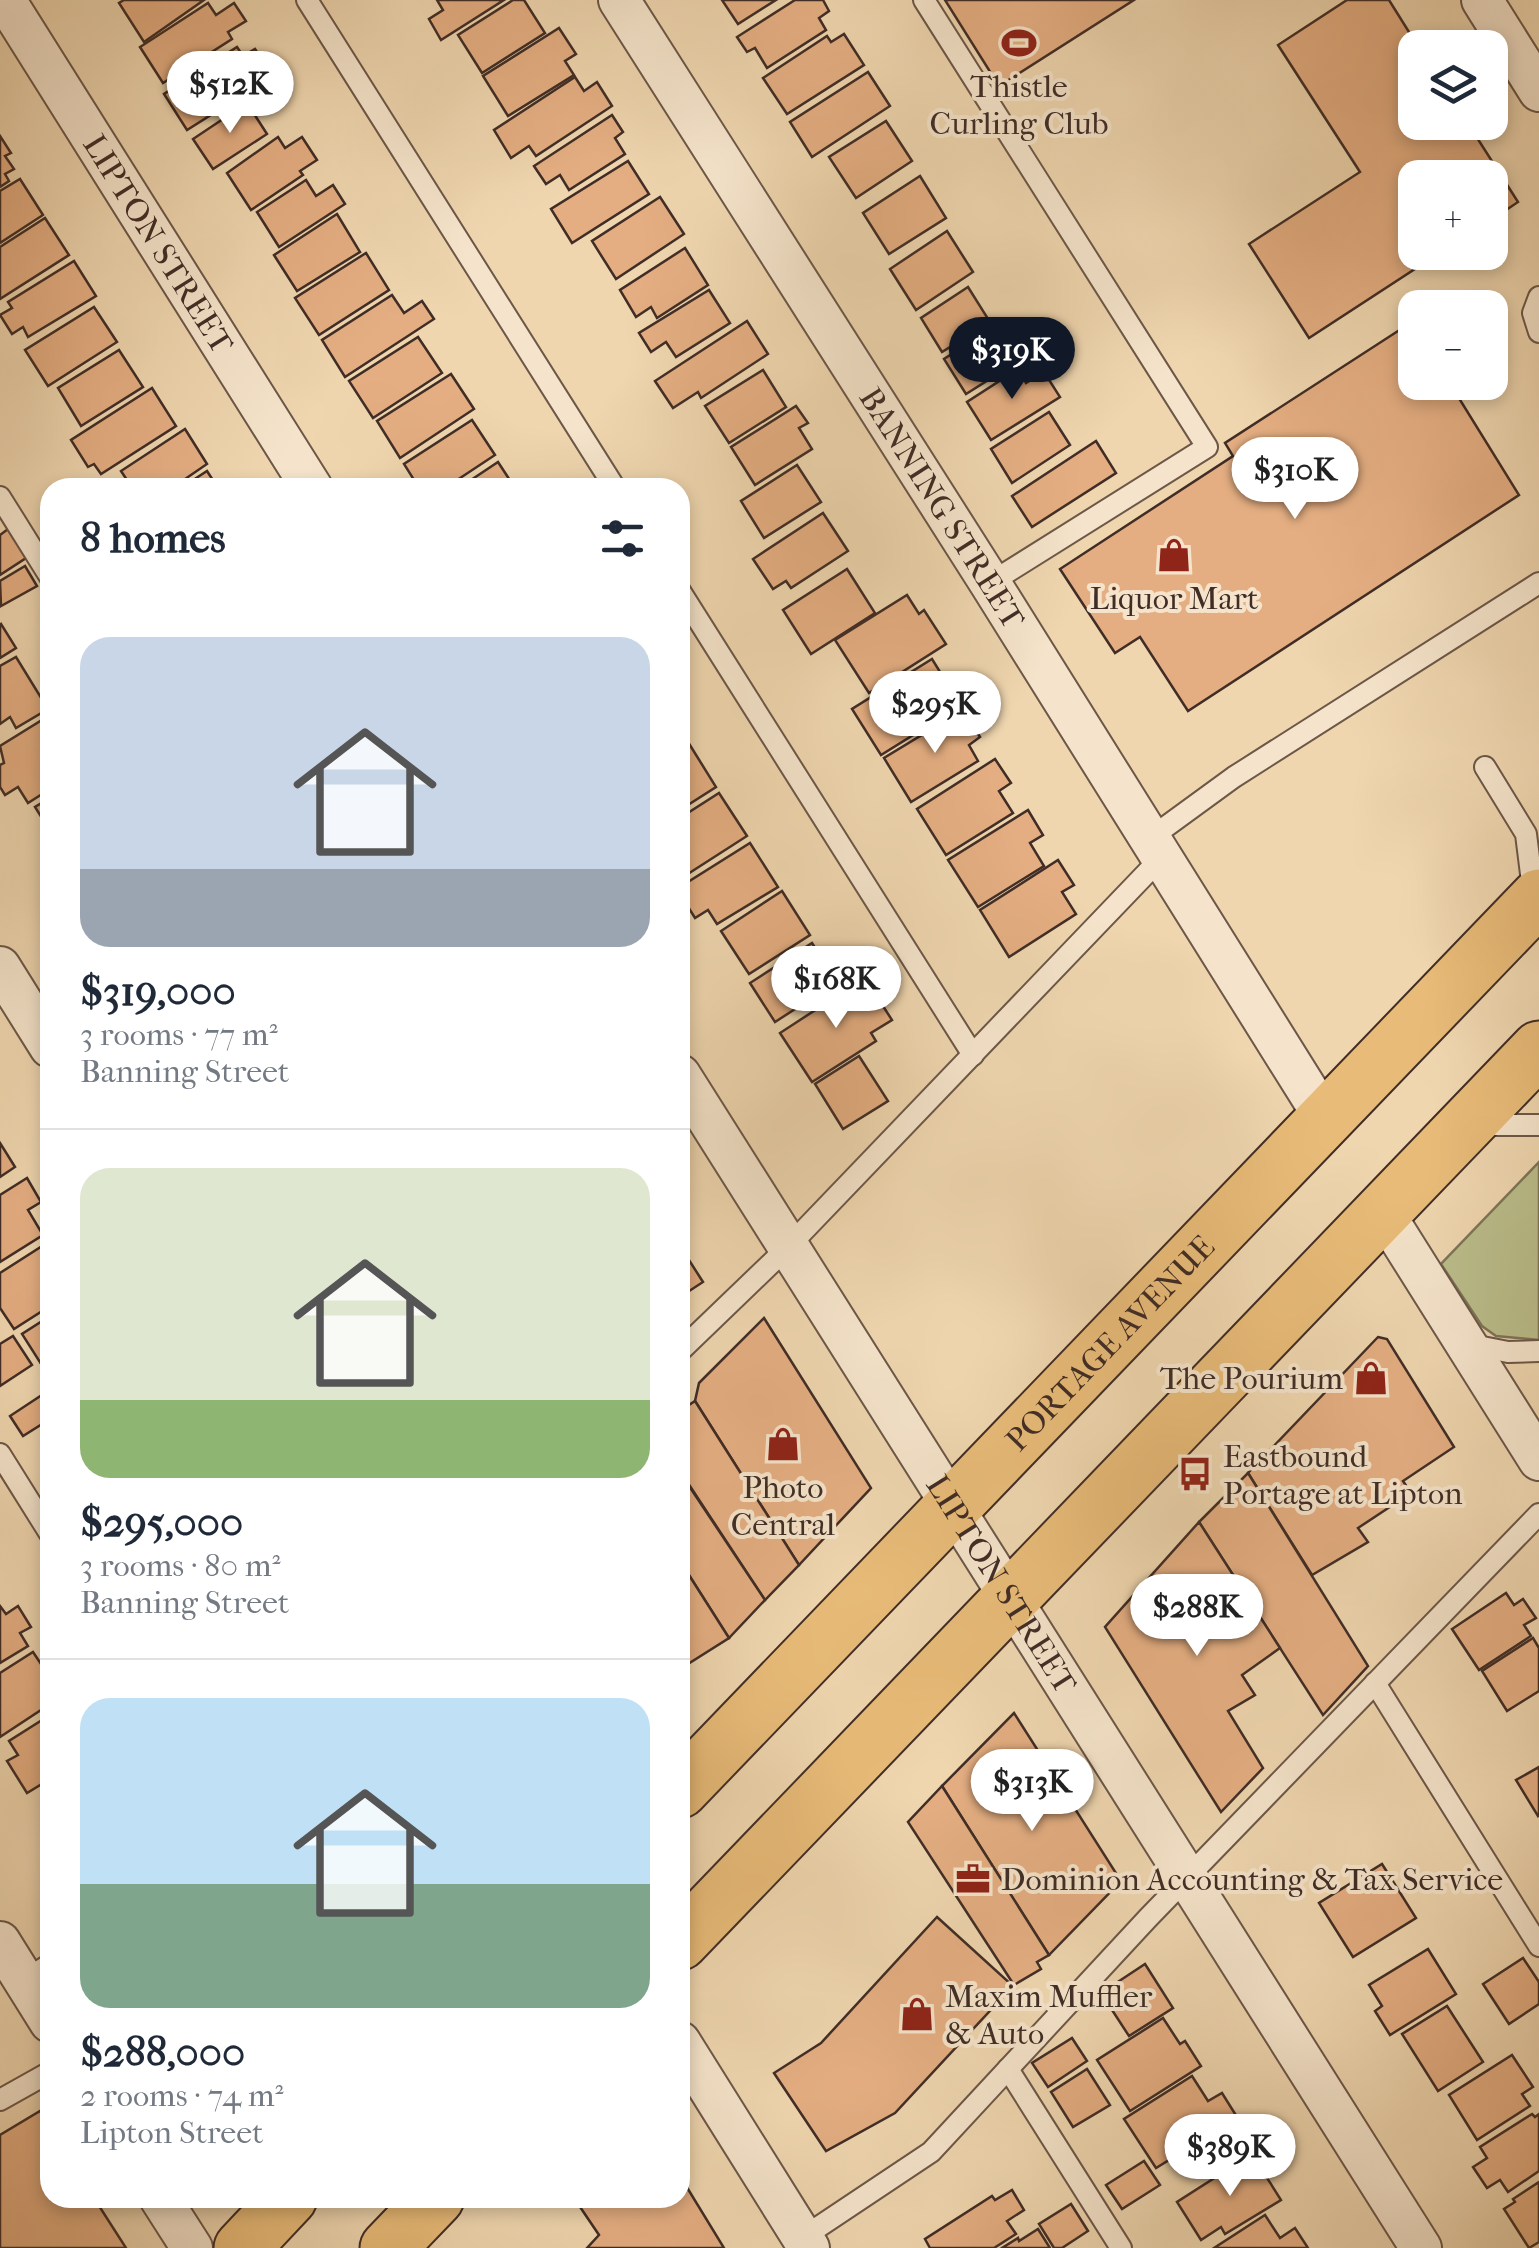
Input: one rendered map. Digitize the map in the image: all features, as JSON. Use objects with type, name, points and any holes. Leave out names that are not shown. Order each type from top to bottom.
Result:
[{"type":"highway","name":"PORTAGE AVENUE","points":[[690,1780],[1536,900]]},
{"type":"highway","points":[[690,1932],[1539,1050]]},
{"type":"highway","points":[[242,2248],[280,2208]]},
{"type":"highway","points":[[388,2248],[426,2208]]},
{"type":"street","name":"LIPTON STREET","points":[[5,0],[306,478]]},
{"type":"street","name":"BANNING STREET","points":[[619,0],[1326,1120]]},
{"type":"street","points":[[1482,0],[1539,91]]},
{"type":"street","points":[[0,967],[40,1031]]},
{"type":"street","name":"LIPTON STREET","points":[[690,1090],[1420,2248]]},
{"type":"street","points":[[1384,1212],[1539,1460]]},
{"type":"street","points":[[0,1942],[37,1972]]},
{"type":"street","points":[[690,2058],[805,2243]]},
{"type":"street","points":[[166,2208],[192,2248]]},
{"type":"lane","points":[[307,0],[609,478]]},
{"type":"lane","points":[[924,0],[1207,447],[990,584]]},
{"type":"lane","points":[[1539,297],[1533,313],[1539,332]]},
{"type":"lane","points":[[0,498],[40,562]]},
{"type":"lane","points":[[690,1341],[788,1247],[973,1054],[1155,848],[1234,777],[1539,583]]},
{"type":"lane","points":[[690,607],[973,1054]]},
{"type":"lane","points":[[1485,767],[1526,834],[1536,900]]},
{"type":"lane","points":[[1466,1126],[1539,1125]]},
{"type":"lane","points":[[1466,1344],[1508,1352],[1539,1352]]},
{"type":"lane","points":[[0,1454],[40,1518]]},
{"type":"lane","points":[[805,2243],[932,2152],[1187,1877],[1539,1514]]},
{"type":"lane","points":[[1376,1683],[1539,1946]]},
{"type":"lane","points":[[1008,2069],[1121,2248]]},
{"type":"lane","points":[[0,2100],[40,2078]]},
{"type":"green space","points":[[1539,1162],[1539,1340],[1496,1336],[1482,1326],[1441,1264]]},
{"type":"building","points":[[204,0],[144,42],[119,3]]},
{"type":"building","points":[[437,0],[504,0],[441,40],[429,19],[443,10]]},
{"type":"building","points":[[513,0],[524,0],[545,33],[482,73],[458,35]]},
{"type":"building","points":[[722,0],[776,0],[738,24]]},
{"type":"building","points":[[795,0],[823,0],[829,11],[819,18],[826,30],[767,68],[755,48],[747,52],[737,37]]},
{"type":"building","name":"Thistle Curling Club","points":[[945,0],[1134,0],[999,86]]},
{"type":"building","points":[[1347,0],[1389,0],[1408,30],[1398,30],[1398,140],[1478,140],[1491,160],[1398,160],[1398,270],[1413,270],[1309,338],[1249,244],[1360,172],[1278,45]]},
{"type":"building","points":[[208,3],[216,15],[234,3],[246,21],[228,32],[232,39],[163,83],[140,47]]},
{"type":"building","points":[[559,28],[576,54],[565,61],[574,75],[508,116],[483,76]]},
{"type":"building","points":[[844,34],[864,65],[787,114],[763,78],[827,36],[831,42]]},
{"type":"building","points":[[237,47],[243,56],[255,49],[267,67],[254,75],[260,84],[187,130],[164,94]]},
{"type":"building","points":[[868,72],[890,106],[812,157],[790,122]]},
{"type":"building","points":[[575,77],[584,91],[597,82],[612,106],[536,156],[529,146],[511,158],[494,130]]},
{"type":"building","points":[[247,103],[267,134],[213,169],[193,139]]},
{"type":"building","points":[[612,115],[623,132],[615,138],[625,154],[569,190],[560,175],[546,184],[534,166]]},
{"type":"building","points":[[886,121],[912,161],[856,198],[829,157]]},
{"type":"building","points":[[0,136],[11,153],[5,156],[14,169],[5,174],[9,181],[0,187]]},
{"type":"building","points":[[278,137],[285,148],[302,137],[317,160],[300,171],[303,175],[251,210],[227,173]]},
{"type":"building","points":[[628,161],[649,194],[572,243],[551,209]]},
{"type":"building","points":[[920,176],[946,218],[889,254],[863,213]]},
{"type":"building","points":[[20,179],[43,215],[0,243],[0,191]]},
{"type":"building","points":[[306,180],[316,196],[333,185],[345,204],[279,247],[257,212]]},
{"type":"building","points":[[1508,186],[1518,202],[1508,209]]},
{"type":"building","points":[[660,197],[684,234],[616,279],[592,241]]},
{"type":"building","points":[[337,214],[360,252],[297,291],[274,255]]},
{"type":"building","points":[[45,218],[69,255],[0,299],[0,247]]},
{"type":"building","points":[[947,231],[973,272],[916,310],[890,269]]},
{"type":"building","points":[[685,248],[708,285],[657,318],[651,307],[636,317],[620,290]]},
{"type":"building","points":[[366,253],[389,290],[319,335],[295,298]]},
{"type":"building","points":[[74,261],[96,296],[28,337],[23,327],[12,334],[0,315],[12,308],[8,302]]},
{"type":"building","points":[[968,287],[990,322],[942,352],[921,318]]},
{"type":"building","points":[[709,290],[730,323],[676,357],[666,342],[651,352],[639,333]]},
{"type":"building","points":[[392,295],[404,313],[422,301],[434,319],[345,377],[322,340]]},
{"type":"building","points":[[94,307],[117,342],[48,386],[25,350]]},
{"type":"building","points":[[747,321],[768,354],[701,398],[698,392],[673,408],[655,381]]},
{"type":"building","points":[[998,325],[1020,360],[966,394],[944,359]]},
{"type":"building","points":[[1398,331],[1398,400],[1460,400],[1519,495],[1188,711],[1140,637],[1115,653],[1060,569],[1233,456],[1225,443]]},
{"type":"building","points":[[418,337],[442,373],[373,418],[349,381]]},
{"type":"building","points":[[119,350],[143,387],[81,426],[58,388]]},
{"type":"building","points":[[1018,369],[1026,383],[1044,372],[1060,397],[991,440],[967,402]]},
{"type":"building","points":[[763,370],[786,407],[729,443],[705,406]]},
{"type":"building","points":[[451,374],[474,409],[400,458],[377,421]]},
{"type":"building","points":[[152,388],[176,426],[101,474],[94,464],[88,467],[71,440]]},
{"type":"building","points":[[796,406],[808,423],[799,428],[812,449],[755,485],[731,447]]},
{"type":"building","points":[[1049,412],[1070,445],[1012,483],[991,449]]},
{"type":"building","points":[[472,420],[495,455],[460,478],[413,478],[404,464]]},
{"type":"building","points":[[185,429],[207,464],[187,478],[126,478],[121,471]]},
{"type":"building","points":[[1096,441],[1116,473],[1032,527],[1012,496]]},
{"type":"building","points":[[498,462],[508,478],[474,478]]},
{"type":"building","points":[[797,465],[821,502],[764,538],[741,501]]},
{"type":"building","points":[[823,513],[848,551],[791,588],[786,581],[773,589],[753,559]]},
{"type":"building","points":[[8,529],[26,558],[0,575],[0,535]]},
{"type":"building","points":[[25,566],[37,586],[1,606],[0,581]]},
{"type":"building","points":[[847,569],[875,613],[811,654],[783,610]]},
{"type":"building","points":[[907,595],[919,614],[924,610],[946,644],[869,693],[835,640]]},
{"type":"building","points":[[0,625],[16,648],[0,658]]},
{"type":"building","points":[[16,657],[40,696],[40,714],[16,728],[10,717],[0,724],[0,666]]},
{"type":"building","points":[[932,659],[950,688],[939,695],[950,712],[881,755],[852,709]]},
{"type":"building","points":[[963,710],[980,737],[969,745],[978,761],[911,802],[884,758]]},
{"type":"building","points":[[40,721],[40,795],[28,803],[18,787],[5,795],[0,787],[0,765],[4,763],[0,746]]},
{"type":"building","points":[[690,745],[716,787],[690,804]]},
{"type":"building","points":[[995,759],[1011,783],[999,791],[1013,813],[946,855],[917,809]]},
{"type":"building","points":[[719,793],[747,836],[690,873],[690,812]]},
{"type":"building","points":[[1028,810],[1043,835],[1030,843],[1044,866],[978,907],[948,860]]},
{"type":"building","points":[[750,843],[778,887],[717,924],[708,910],[695,918],[690,910],[690,881]]},
{"type":"building","points":[[1058,860],[1074,885],[1062,892],[1076,914],[1009,957],[980,910]]},
{"type":"building","points":[[782,891],[810,935],[749,974],[721,931]]},
{"type":"building","points":[[812,943],[837,982],[775,1022],[750,983]]},
{"type":"building","points":[[868,983],[892,1020],[871,1033],[876,1041],[812,1082],[780,1033],[843,992],[846,997]]},
{"type":"building","points":[[859,1056],[888,1101],[843,1129],[815,1084]]},
{"type":"building","points":[[0,1143],[15,1167],[0,1177]]},
{"type":"building","points":[[27,1178],[40,1200],[28,1210],[40,1237],[0,1262],[0,1195]]},
{"type":"building","points":[[40,1247],[40,1312],[14,1329],[0,1308],[0,1273]]},
{"type":"building","points":[[690,1262],[703,1282],[690,1290]]},
{"type":"building","name":"Photo Central","points":[[764,1318],[871,1488],[799,1565],[695,1401],[699,1383]]},
{"type":"building","points":[[40,1322],[40,1362],[22,1334]]},
{"type":"building","points":[[13,1336],[32,1365],[0,1386],[0,1344]]},
{"type":"building","points":[[1378,1337],[1387,1339],[1454,1447],[1403,1481],[1411,1493],[1358,1528],[1368,1542],[1312,1575],[1248,1473]]},
{"type":"building","points":[[40,1396],[40,1425],[23,1436],[10,1416]]},
{"type":"building","points":[[695,1401],[799,1565],[765,1600],[690,1486],[690,1404]]},
{"type":"building","points":[[1248,1473],[1368,1666],[1323,1715],[1199,1522]]},
{"type":"building","points":[[690,1488],[765,1600],[729,1638],[690,1577]]},
{"type":"building","points":[[1199,1522],[1280,1648],[1242,1675],[1255,1695],[1228,1711],[1263,1768],[1221,1812],[1105,1627]]},
{"type":"building","points":[[690,1577],[729,1638],[690,1663]]},
{"type":"building","points":[[1506,1593],[1514,1605],[1523,1599],[1536,1618],[1524,1625],[1531,1636],[1479,1670],[1452,1629]]},
{"type":"building","points":[[0,1606],[6,1614],[18,1606],[31,1627],[20,1633],[28,1646],[0,1663]]},
{"type":"building","points":[[1533,1638],[1539,1648],[1539,1691],[1507,1711],[1482,1671]]},
{"type":"building","points":[[33,1652],[40,1662],[40,1711],[0,1737],[0,1673]]},
{"type":"building","points":[[1014,1713],[1121,1881],[1049,1955],[942,1786]]},
{"type":"building","points":[[40,1721],[40,1785],[27,1793],[7,1761],[18,1755],[9,1741]]},
{"type":"building","points":[[1539,1767],[1539,1815],[1538,1816],[1516,1780]]},
{"type":"building","name":"Dominion Accounting & Tax Service","points":[[942,1786],[1049,1955],[1037,1962],[1041,1969],[1014,1985],[908,1822]]},
{"type":"building","points":[[1382,1864],[1416,1918],[1353,1957],[1319,1903]]},
{"type":"building","name":"Maxim Muffler & Auto","points":[[937,1917],[1013,1986],[895,2113],[826,2151],[774,2073],[821,2043]]},
{"type":"building","points":[[1428,1949],[1456,1994],[1390,2035],[1375,2011],[1382,2006],[1369,1985]]},
{"type":"building","points":[[1523,1958],[1539,1982],[1539,2004],[1509,2024],[1483,1984]]},
{"type":"building","points":[[1145,1964],[1173,2008],[1129,2036],[1101,1993]]},
{"type":"building","points":[[1447,2006],[1483,2062],[1438,2091],[1402,2034]]},
{"type":"building","points":[[1163,2018],[1201,2066],[1130,2111],[1097,2060]]},
{"type":"building","points":[[1072,2038],[1087,2061],[1048,2087],[1032,2063]]},
{"type":"building","points":[[1512,2055],[1533,2087],[1522,2094],[1530,2106],[1477,2140],[1449,2095]]},
{"type":"building","points":[[1087,2069],[1110,2105],[1073,2127],[1051,2092]]},
{"type":"building","points":[[1192,2076],[1208,2101],[1222,2093],[1237,2117],[1224,2127],[1229,2135],[1213,2144],[1208,2136],[1156,2168],[1124,2119]]},
{"type":"building","points":[[40,2111],[40,2208],[100,2208],[126,2248],[0,2248],[0,2135]]},
{"type":"building","points":[[1532,2114],[1539,2114],[1539,2171],[1508,2192],[1500,2180],[1487,2188],[1473,2167],[1487,2158],[1480,2147]]},
{"type":"building","points":[[1252,2154],[1281,2200],[1225,2234],[1221,2227],[1201,2240],[1177,2202]]},
{"type":"building","points":[[1144,2161],[1160,2185],[1122,2209],[1106,2185]]},
{"type":"building","points":[[1539,2182],[1539,2242],[1529,2248],[1504,2209]]},
{"type":"building","points":[[1012,2190],[1024,2210],[1007,2221],[1016,2234],[994,2248],[930,2248],[925,2239],[992,2196],[995,2200]]},
{"type":"building","points":[[690,2192],[724,2248],[587,2248],[599,2235],[581,2208],[690,2208]]},
{"type":"building","points":[[1071,2204],[1088,2231],[1062,2248],[1054,2248],[1039,2224]]},
{"type":"building","points":[[1265,2215],[1280,2238],[1295,2228],[1308,2248],[1214,2248]]},
{"type":"building","points":[[1038,2229],[1050,2248],[1002,2248],[1018,2238],[1019,2241]]},
{"type":"place","name":"Thistle Curling Club","points":[[1019,43]]},
{"type":"place","name":"Liquor Mart","points":[[1174,555]]},
{"type":"place","name":"The Pourium","points":[[1371,1378]]},
{"type":"place","name":"Photo Central","points":[[783,1444]]},
{"type":"place","name":"Eastbound Portage at Lipton","points":[[1195,1474]]},
{"type":"place","name":"Dominion Accounting & Tax Service","points":[[973,1879]]},
{"type":"place","name":"Maxim Muffler & Auto","points":[[917,2014]]}]
